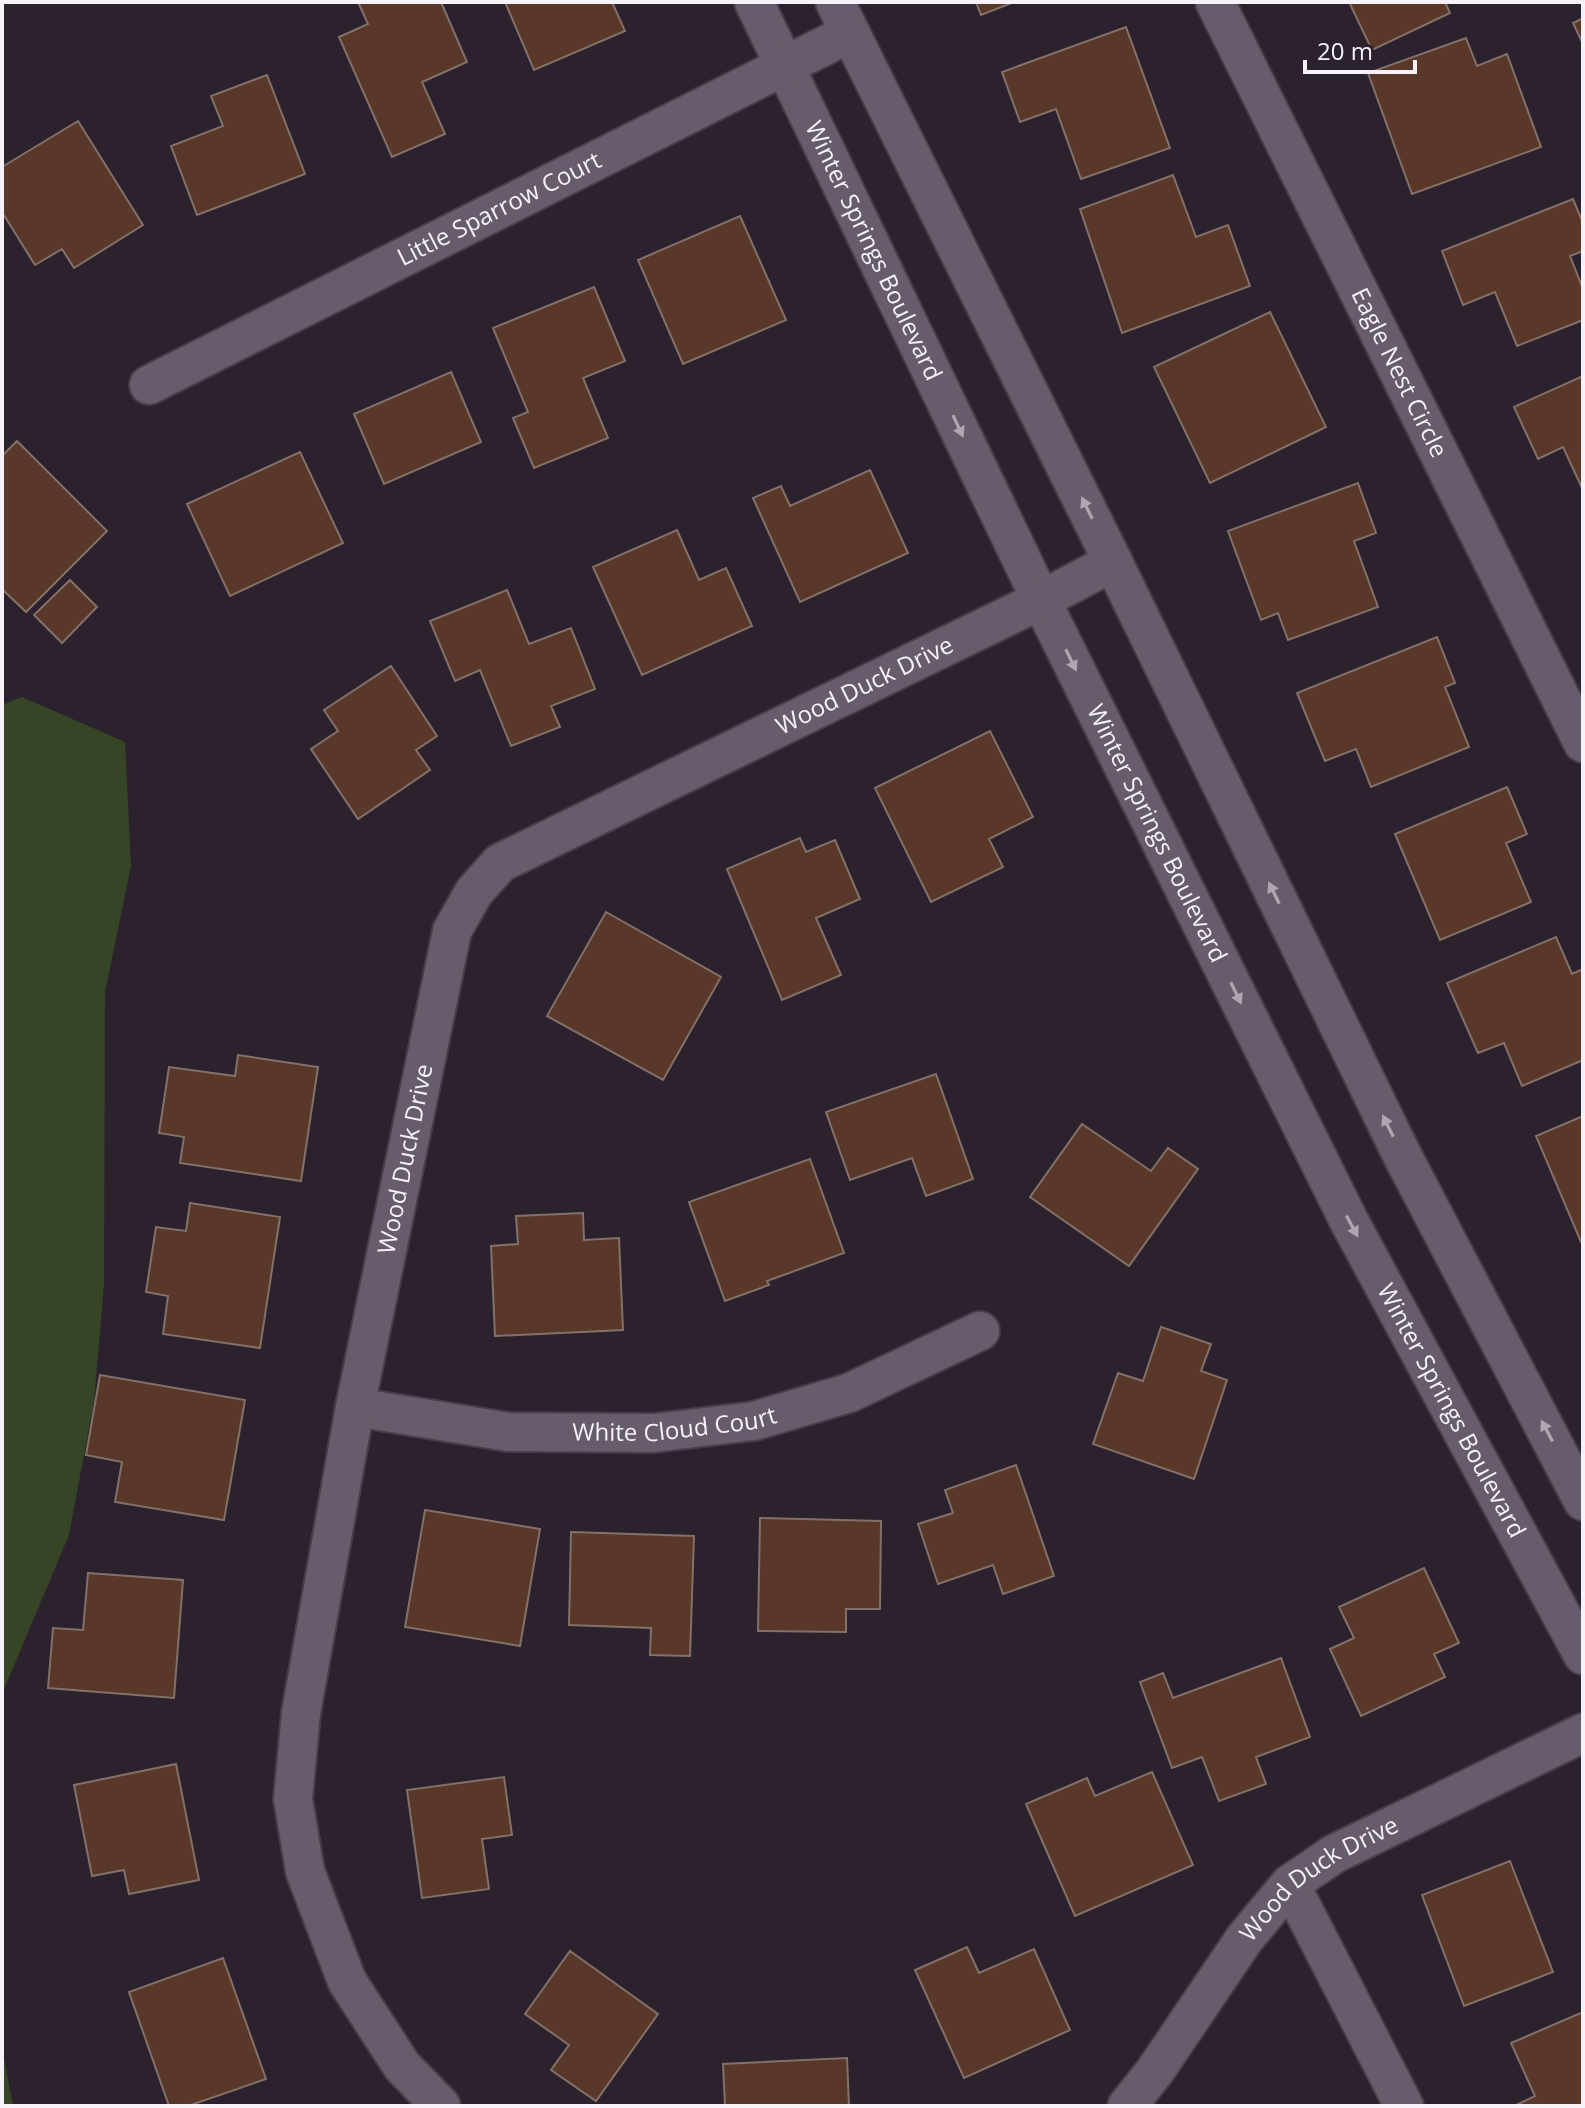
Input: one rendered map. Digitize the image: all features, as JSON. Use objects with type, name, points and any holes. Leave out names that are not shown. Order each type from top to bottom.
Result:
[{"type":"street","name":"Winter Springs Boulevard","points":[[754,2],[1041,600],[1349,1221],[1583,1655]]},
{"type":"street","name":"Eagle Nest Circle","points":[[1215,2],[1583,743]]},
{"type":"street","name":"Little Sparrow Court","points":[[149,385],[785,63],[842,17]]},
{"type":"street","points":[[842,17],[1113,562],[1402,1155],[1583,1501]]},
{"type":"street","name":"Wood Duck Drive","points":[[441,2106],[402,2066],[347,1981],[305,1871],[293,1799],[301,1713],[355,1407],[452,931],[474,892],[500,863],[1113,562]]},
{"type":"street","name":"White Cloud Court","points":[[355,1407],[508,1432],[654,1433],[726,1425],[754,1421],[849,1393],[980,1331]]},
{"type":"street","name":"Wood Duck Drive","points":[[1127,2106],[1155,2071],[1245,1938],[1290,1884],[1334,1854],[1583,1733]]},
{"type":"street","points":[[1290,1884],[1404,2106]]},
{"type":"green space","points":[[22,697],[125,742],[131,866],[105,992],[104,1284],[94,1401],[69,1535],[2,1694],[2,705]]},
{"type":"green space","points":[[2,2047],[13,2106],[2,2106]]},
{"type":"building","points":[[358,2],[441,2],[467,62],[422,82],[445,134],[392,157],[339,37],[368,24]]},
{"type":"building","points":[[505,2],[612,2],[625,31],[534,70]]},
{"type":"building","points":[[976,2],[1014,2],[981,15]]},
{"type":"building","points":[[1349,2],[1445,2],[1450,13],[1372,50]]},
{"type":"building","points":[[1583,18],[1583,44],[1573,23]]},
{"type":"building","points":[[1126,27],[1170,148],[1081,179],[1056,109],[1020,122],[1002,72]]},
{"type":"building","points":[[1466,38],[1477,66],[1507,54],[1541,147],[1412,194],[1368,73]]},
{"type":"building","points":[[267,75],[305,174],[197,215],[171,146],[223,126],[211,96]]},
{"type":"building","points":[[78,121],[143,225],[74,268],[62,249],[35,265],[2,212],[2,167]]},
{"type":"building","points":[[1173,175],[1196,237],[1228,225],[1250,286],[1122,333],[1080,209]]},
{"type":"building","points":[[1573,199],[1583,223],[1583,251],[1570,256],[1583,289],[1583,320],[1517,346],[1495,292],[1463,305],[1442,251]]},
{"type":"building","points":[[740,216],[786,320],[683,364],[638,260]]},
{"type":"building","points":[[594,287],[625,361],[583,378],[608,438],[534,468],[513,418],[528,412],[493,328]]},
{"type":"building","points":[[1270,312],[1326,427],[1210,483],[1154,367]]},
{"type":"building","points":[[451,372],[481,442],[384,484],[354,414]]},
{"type":"building","points":[[1583,376],[1583,490],[1563,447],[1538,459],[1514,407]]},
{"type":"building","points":[[17,441],[107,531],[26,612],[2,589],[2,456]]},
{"type":"building","points":[[300,452],[343,543],[230,596],[187,504]]},
{"type":"building","points":[[870,470],[908,553],[800,602],[753,498],[781,486],[790,506]]},
{"type":"building","points":[[1358,483],[1376,533],[1354,541],[1378,607],[1288,640],[1278,613],[1261,620],[1228,531]]},
{"type":"building","points":[[677,530],[699,580],[726,568],[752,626],[642,675],[593,567]]},
{"type":"building","points":[[70,580],[97,607],[62,643],[34,615]]},
{"type":"building","points":[[507,590],[529,644],[571,628],[595,689],[551,706],[560,727],[511,746],[480,670],[455,681],[430,621]]},
{"type":"building","points":[[1437,637],[1455,683],[1445,687],[1469,747],[1371,787],[1356,749],[1325,761],[1297,693]]},
{"type":"building","points":[[391,666],[437,736],[416,750],[430,770],[358,819],[311,749],[338,731],[324,710]]},
{"type":"building","points":[[990,731],[1033,817],[989,839],[1003,867],[931,902],[875,788]]},
{"type":"building","points":[[1507,787],[1527,834],[1506,843],[1531,902],[1440,940],[1395,834]]},
{"type":"building","points":[[800,838],[806,852],[835,840],[860,899],[816,918],[841,975],[782,1000],[727,869]]},
{"type":"building","points":[[606,912],[721,977],[663,1080],[547,1016]]},
{"type":"building","points":[[1556,937],[1572,974],[1583,969],[1583,1060],[1522,1086],[1504,1043],[1478,1053],[1447,983]]},
{"type":"building","points":[[238,1055],[318,1067],[301,1181],[180,1163],[184,1137],[159,1133],[169,1067],[235,1076]]},
{"type":"building","points":[[936,1074],[973,1179],[926,1196],[912,1158],[850,1180],[826,1112]]},
{"type":"building","points":[[1583,1116],[1583,1241],[1581,1242],[1536,1136]]},
{"type":"building","points":[[1082,1124],[1151,1171],[1168,1148],[1198,1169],[1129,1266],[1030,1197]]},
{"type":"building","points":[[810,1159],[844,1253],[767,1281],[769,1285],[725,1301],[689,1202]]},
{"type":"building","points":[[190,1203],[280,1217],[260,1348],[163,1334],[168,1296],[146,1292],[156,1227],[186,1231]]},
{"type":"building","points":[[583,1213],[584,1240],[619,1238],[623,1330],[495,1336],[491,1246],[518,1244],[516,1216]]},
{"type":"building","points":[[1161,1327],[1211,1344],[1201,1371],[1227,1380],[1194,1479],[1093,1444],[1118,1373],[1143,1381]]},
{"type":"building","points":[[100,1375],[245,1400],[224,1520],[115,1502],[122,1462],[86,1455]]},
{"type":"building","points":[[1016,1465],[1054,1576],[1003,1594],[993,1565],[938,1584],[918,1524],[953,1513],[945,1490]]},
{"type":"building","points":[[425,1510],[540,1529],[520,1646],[405,1627]]},
{"type":"building","points":[[760,1518],[881,1521],[880,1609],[846,1609],[846,1632],[758,1631]]},
{"type":"building","points":[[571,1532],[694,1536],[690,1656],[650,1655],[651,1628],[569,1625]]},
{"type":"building","points":[[1424,1568],[1459,1643],[1434,1654],[1445,1677],[1361,1716],[1330,1649],[1354,1638],[1339,1607]]},
{"type":"building","points":[[88,1573],[183,1580],[174,1698],[48,1688],[53,1628],[83,1630]]},
{"type":"building","points":[[1281,1658],[1310,1737],[1256,1757],[1266,1784],[1219,1801],[1202,1757],[1172,1768],[1140,1682],[1163,1673],[1173,1698]]},
{"type":"building","points":[[176,1764],[199,1880],[129,1894],[124,1870],[92,1876],[74,1785]]},
{"type":"building","points":[[1152,1772],[1193,1865],[1075,1916],[1026,1804],[1087,1778],[1095,1796]]},
{"type":"building","points":[[504,1777],[512,1835],[482,1839],[489,1889],[422,1898],[407,1790]]},
{"type":"building","points":[[1510,1861],[1553,1972],[1464,2006],[1422,1895]]},
{"type":"building","points":[[967,1947],[979,1973],[1034,1949],[1070,2030],[964,2078],[915,1970]]},
{"type":"building","points":[[570,1951],[658,2014],[596,2101],[551,2070],[569,2045],[525,2014]]},
{"type":"building","points":[[223,1958],[266,2079],[188,2106],[169,2106],[129,1992]]},
{"type":"building","points":[[1583,2012],[1583,2106],[1514,2106],[1535,2096],[1511,2043]]},
{"type":"building","points":[[847,2058],[849,2106],[725,2106],[723,2064]]}]
